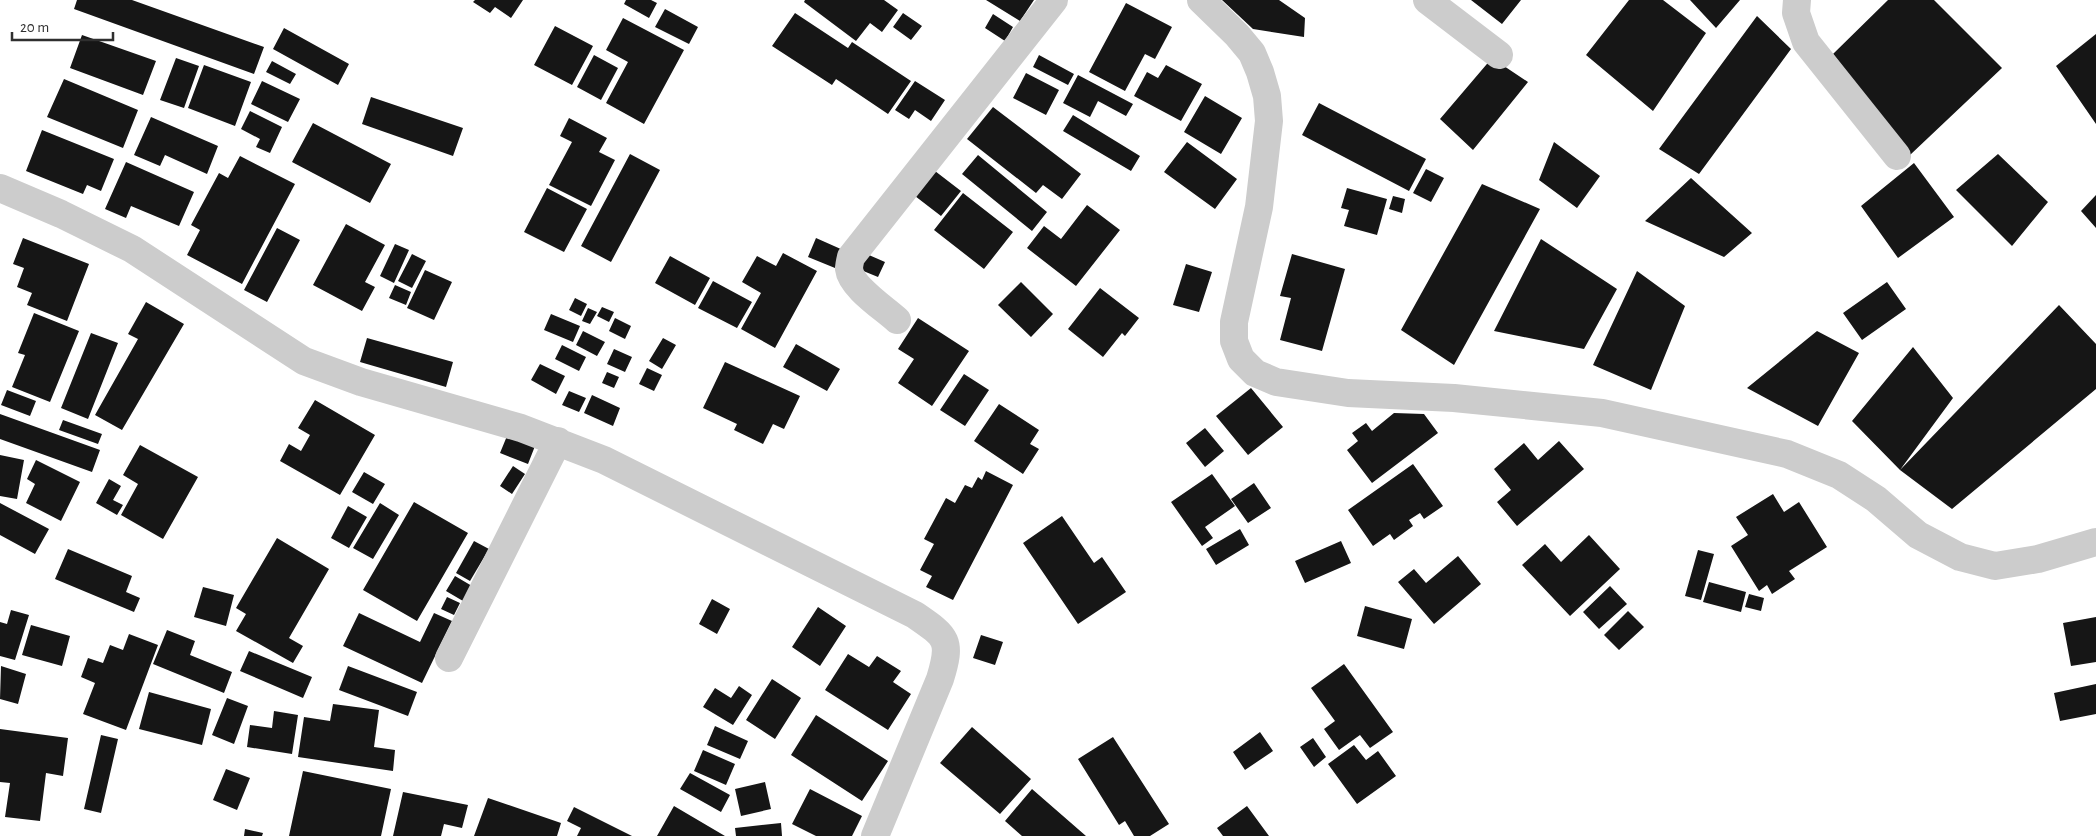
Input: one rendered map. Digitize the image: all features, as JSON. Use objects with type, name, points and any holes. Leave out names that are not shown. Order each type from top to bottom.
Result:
[{"type":"street","points":[[897,320],[860,288],[849,268],[851,257],[1054,0]]},
{"type":"street","points":[[1201,0],[1252,53],[1267,96],[1269,121],[1259,207],[1234,322],[1234,341],[1241,359],[1255,373],[1276,382],[1348,393],[1454,398],[1602,413],[1787,454],[1839,475],[1876,499],[1918,535],[1960,557],[1996,566],[2038,559],[2096,542]]},
{"type":"street","points":[[1427,0],[1500,55]]},
{"type":"street","points":[[1797,0],[1796,13],[1806,42],[1897,156]]},
{"type":"street","points":[[0,188],[61,214],[132,249],[304,360],[361,382],[521,428],[604,460],[915,615],[937,630],[946,642],[947,657],[940,679],[875,836]]},
{"type":"street","points":[[449,658],[558,441]]},
{"type":"building","points":[[77,0],[132,0],[264,47],[254,74],[74,9]]},
{"type":"building","points":[[475,0],[523,0],[511,18],[495,7],[490,13],[473,2]]},
{"type":"building","points":[[626,0],[651,0],[657,3],[649,18],[624,4]]},
{"type":"building","points":[[805,0],[884,0],[898,10],[882,32],[870,23],[856,41],[804,2]]},
{"type":"building","points":[[986,0],[1034,0],[1020,21]]},
{"type":"building","points":[[1222,0],[1279,0],[1305,18],[1304,37],[1253,29]]},
{"type":"building","points":[[1471,0],[1521,0],[1502,24]]},
{"type":"building","points":[[1629,0],[1663,0],[1706,33],[1653,111],[1586,55]]},
{"type":"building","points":[[1690,0],[1740,0],[1716,28]]},
{"type":"building","points":[[1888,0],[1934,0],[2002,68],[1910,155],[1833,54]]},
{"type":"building","points":[[1126,3],[1172,27],[1155,59],[1145,54],[1125,91],[1089,72]]},
{"type":"building","points":[[665,9],[698,27],[689,44],[655,27]]},
{"type":"building","points":[[795,13],[848,48],[852,42],[911,81],[888,114],[836,79],[832,85],[772,46]]},
{"type":"building","points":[[903,13],[922,26],[911,40],[893,27]]},
{"type":"building","points":[[993,14],[1013,27],[1005,41],[985,28]]},
{"type":"building","points":[[1757,16],[1791,49],[1699,174],[1659,149]]},
{"type":"building","points":[[623,18],[684,50],[644,124],[606,103],[628,62],[606,50]]},
{"type":"building","points":[[555,26],[593,46],[572,85],[534,65]]},
{"type":"building","points":[[284,28],[349,64],[338,85],[273,49]]},
{"type":"building","points":[[2096,34],[2096,124],[2056,66]]},
{"type":"building","points":[[82,35],[156,61],[143,95],[70,68]]},
{"type":"building","points":[[594,55],[618,68],[601,100],[577,87]]},
{"type":"building","points":[[1039,55],[1074,74],[1068,85],[1033,67]]},
{"type":"building","points":[[176,58],[199,66],[184,108],[160,100]]},
{"type":"building","points":[[1492,58],[1528,82],[1473,150],[1440,119]]},
{"type":"building","points":[[272,61],[296,74],[290,84],[266,72]]},
{"type":"building","points":[[204,65],[251,82],[235,126],[188,108]]},
{"type":"building","points":[[1166,65],[1202,84],[1181,121],[1134,96],[1147,72],[1158,78]]},
{"type":"building","points":[[1026,73],[1059,90],[1046,115],[1013,98]]},
{"type":"building","points":[[1078,75],[1133,104],[1126,116],[1098,101],[1090,117],[1063,103]]},
{"type":"building","points":[[64,79],[138,110],[123,148],[47,117]]},
{"type":"building","points":[[262,81],[300,99],[288,122],[251,104]]},
{"type":"building","points":[[915,81],[945,100],[931,121],[915,110],[909,119],[895,110]]},
{"type":"building","points":[[1205,96],[1242,118],[1221,154],[1184,132]]},
{"type":"building","points":[[371,97],[463,128],[453,156],[362,124]]},
{"type":"building","points":[[1319,103],[1426,159],[1409,191],[1302,135]]},
{"type":"building","points":[[993,107],[1081,174],[1062,199],[1043,185],[1036,193],[967,139]]},
{"type":"building","points":[[250,111],[282,127],[270,153],[256,147],[260,139],[241,129]]},
{"type":"building","points":[[1073,115],[1140,156],[1131,171],[1063,131]]},
{"type":"building","points":[[151,117],[218,146],[207,174],[165,155],[160,166],[134,155]]},
{"type":"building","points":[[569,118],[607,138],[599,152],[615,160],[591,206],[549,185],[572,142],[560,136]]},
{"type":"building","points":[[313,123],[391,164],[370,203],[292,162]]},
{"type":"building","points":[[42,130],[114,159],[101,191],[87,185],[83,194],[26,171]]},
{"type":"building","points":[[1187,142],[1237,179],[1215,209],[1164,172]]},
{"type":"building","points":[[1554,142],[1600,176],[1577,208],[1539,180]]},
{"type":"building","points":[[630,154],[660,170],[611,262],[581,246]]},
{"type":"building","points":[[1998,154],[2048,202],[2012,246],[1956,190]]},
{"type":"building","points":[[978,155],[1047,212],[1032,231],[962,174]]},
{"type":"building","points":[[240,156],[295,184],[242,284],[187,255],[200,230],[191,225],[219,173],[228,178]]},
{"type":"building","points":[[126,162],[194,192],[179,226],[131,206],[126,218],[105,209]]},
{"type":"building","points":[[1914,163],[1954,217],[1898,258],[1861,206]]},
{"type":"building","points":[[1426,169],[1444,178],[1431,202],[1413,193]]},
{"type":"building","points":[[935,171],[961,191],[941,216],[915,196]]},
{"type":"building","points":[[1691,178],[1752,233],[1724,257],[1645,221]]},
{"type":"building","points":[[1482,184],[1540,209],[1454,365],[1401,330]]},
{"type":"building","points":[[547,188],[587,209],[564,252],[524,232]]},
{"type":"building","points":[[1347,188],[1387,199],[1377,235],[1344,226],[1349,210],[1341,208]]},
{"type":"building","points":[[963,193],[1013,232],[984,269],[934,230]]},
{"type":"building","points":[[2096,195],[2096,228],[2081,211]]},
{"type":"building","points":[[1393,196],[1405,199],[1402,213],[1389,209]]},
{"type":"building","points":[[1087,205],[1120,230],[1076,286],[1027,248],[1044,226],[1061,239]]},
{"type":"building","points":[[346,224],[385,245],[365,282],[375,287],[362,311],[313,285]]},
{"type":"building","points":[[277,228],[300,240],[267,302],[244,290]]},
{"type":"building","points":[[23,238],[89,264],[67,321],[27,305],[32,293],[17,287],[24,268],[13,264]]},
{"type":"building","points":[[816,238],[843,250],[835,268],[808,257]]},
{"type":"building","points":[[1541,239],[1617,289],[1584,349],[1494,331]]},
{"type":"building","points":[[395,244],[409,250],[394,283],[380,276]]},
{"type":"building","points":[[862,252],[885,262],[878,277],[856,268]]},
{"type":"building","points":[[783,253],[817,271],[775,348],[741,329],[761,293],[742,282],[757,256],[776,266]]},
{"type":"building","points":[[412,254],[426,261],[412,288],[398,281]]},
{"type":"building","points":[[1292,254],[1345,269],[1322,351],[1280,340],[1291,298],[1280,296]]},
{"type":"building","points":[[670,256],[710,278],[695,305],[655,283]]},
{"type":"building","points":[[1186,264],[1212,272],[1199,312],[1173,305]]},
{"type":"building","points":[[425,270],[452,282],[434,320],[407,308]]},
{"type":"building","points":[[1637,271],[1685,306],[1651,390],[1593,365]]},
{"type":"building","points":[[713,281],[752,302],[737,328],[698,308]]},
{"type":"building","points":[[1021,282],[1053,314],[1031,337],[998,305]]},
{"type":"building","points":[[1887,282],[1906,309],[1862,340],[1843,313]]},
{"type":"building","points":[[395,285],[411,292],[406,305],[389,298]]},
{"type":"building","points":[[1100,288],[1139,318],[1125,336],[1122,333],[1103,357],[1068,329]]},
{"type":"building","points":[[575,298],[587,304],[581,316],[569,310]]},
{"type":"building","points":[[146,302],[184,324],[122,430],[95,415],[138,339],[128,334]]},
{"type":"building","points":[[2059,305],[2096,344],[2096,389],[1952,509],[1900,470]]},
{"type":"building","points":[[602,307],[614,312],[609,322],[597,316]]},
{"type":"building","points":[[588,308],[597,312],[590,324],[582,321]]},
{"type":"building","points":[[34,313],[79,331],[50,402],[12,387],[25,355],[18,353]]},
{"type":"building","points":[[551,314],[580,326],[573,342],[544,330]]},
{"type":"building","points":[[615,318],[631,326],[625,339],[609,331]]},
{"type":"building","points":[[918,318],[969,351],[932,406],[898,383],[914,359],[898,349]]},
{"type":"building","points":[[583,331],[605,342],[597,356],[576,345]]},
{"type":"building","points":[[1817,331],[1859,353],[1818,426],[1747,388]]},
{"type":"building","points":[[91,333],[118,343],[88,419],[61,408]]},
{"type":"building","points":[[367,338],[453,362],[446,387],[360,362]]},
{"type":"building","points":[[663,338],[676,345],[662,369],[649,361]]},
{"type":"building","points":[[796,344],[840,369],[827,391],[783,367]]},
{"type":"building","points":[[562,345],[586,357],[579,371],[555,359]]},
{"type":"building","points":[[1913,347],[1953,398],[1900,470],[1852,421]]},
{"type":"building","points":[[614,349],[632,357],[625,372],[607,364]]},
{"type":"building","points":[[725,362],[800,396],[784,429],[773,424],[763,444],[734,430],[737,424],[703,408]]},
{"type":"building","points":[[540,364],[565,376],[556,394],[531,380]]},
{"type":"building","points":[[647,368],[662,375],[654,391],[639,384]]},
{"type":"building","points":[[607,372],[619,377],[614,388],[602,383]]},
{"type":"building","points":[[964,374],[989,390],[965,426],[940,410]]},
{"type":"building","points":[[1251,388],[1283,427],[1248,455],[1216,416]]},
{"type":"building","points":[[7,390],[36,401],[30,416],[1,405]]},
{"type":"building","points":[[569,391],[586,398],[579,412],[562,405]]},
{"type":"building","points":[[592,395],[620,408],[613,426],[584,413]]},
{"type":"building","points":[[315,400],[375,435],[340,495],[280,461],[289,444],[301,451],[310,435],[298,428]]},
{"type":"building","points":[[999,404],[1039,430],[1030,444],[1039,449],[1023,474],[974,441]]},
{"type":"building","points":[[1394,413],[1424,414],[1438,433],[1372,483],[1347,450],[1358,441],[1352,433],[1366,423],[1372,431]]},
{"type":"building","points":[[0,414],[100,450],[92,472],[0,439]]},
{"type":"building","points":[[63,420],[102,434],[98,444],[59,430]]},
{"type":"building","points":[[1205,428],[1224,451],[1205,467],[1186,443]]},
{"type":"building","points":[[507,436],[535,446],[528,464],[500,453]]},
{"type":"building","points":[[1559,441],[1584,469],[1517,526],[1497,502],[1511,490],[1494,469],[1524,443],[1538,460]]},
{"type":"building","points":[[140,445],[198,477],[163,539],[121,515],[138,484],[123,475]]},
{"type":"building","points":[[0,455],[24,460],[17,499],[0,496]]},
{"type":"building","points":[[36,460],[80,482],[61,521],[26,503],[35,484],[27,479]]},
{"type":"building","points":[[1413,464],[1443,506],[1424,519],[1420,513],[1409,520],[1413,526],[1394,540],[1390,534],[1373,546],[1348,510]]},
{"type":"building","points":[[513,466],[525,474],[512,494],[500,486]]},
{"type":"building","points":[[986,471],[1013,485],[953,600],[926,587],[932,576],[920,570],[934,544],[924,539],[946,498],[955,503],[965,485],[972,488],[978,477],[982,480]]},
{"type":"building","points":[[364,472],[385,484],[373,504],[352,492]]},
{"type":"building","points":[[1212,474],[1235,506],[1205,527],[1213,538],[1202,546],[1171,502]]},
{"type":"building","points":[[109,479],[121,486],[113,500],[123,505],[117,515],[96,503]]},
{"type":"building","points":[[1254,483],[1271,508],[1248,523],[1231,499]]},
{"type":"building","points":[[1773,494],[1784,512],[1799,502],[1827,547],[1789,571],[1795,579],[1772,594],[1767,585],[1759,591],[1731,546],[1748,535],[1736,517]]},
{"type":"building","points":[[414,502],[468,533],[417,621],[363,590]]},
{"type":"building","points":[[0,503],[49,529],[35,554],[0,535]]},
{"type":"building","points":[[380,503],[399,515],[373,559],[353,548]]},
{"type":"building","points":[[348,506],[367,517],[349,548],[331,538]]},
{"type":"building","points":[[1062,516],[1094,563],[1102,557],[1126,592],[1078,624],[1023,543]]},
{"type":"building","points":[[1240,529],[1249,545],[1216,565],[1206,549]]},
{"type":"building","points":[[1589,535],[1620,569],[1570,616],[1522,565],[1545,544],[1561,562]]},
{"type":"building","points":[[277,538],[329,569],[289,638],[303,646],[293,663],[236,631],[246,614],[236,608]]},
{"type":"building","points":[[474,541],[489,549],[470,581],[456,573]]},
{"type":"building","points":[[1341,541],[1351,563],[1305,583],[1295,561]]},
{"type":"building","points":[[68,549],[132,576],[126,592],[140,598],[134,612],[55,579]]},
{"type":"building","points":[[1698,550],[1714,554],[1701,600],[1685,596]]},
{"type":"building","points":[[1458,556],[1481,584],[1434,624],[1398,582],[1414,569],[1426,583]]},
{"type":"building","points":[[455,576],[472,586],[463,601],[446,591]]},
{"type":"building","points":[[1709,582],[1746,592],[1741,612],[1703,602]]},
{"type":"building","points":[[1610,586],[1627,604],[1599,629],[1583,612]]},
{"type":"building","points":[[203,587],[234,595],[226,626],[194,617]]},
{"type":"building","points":[[1749,594],[1764,598],[1761,611],[1745,607]]},
{"type":"building","points":[[447,597],[460,603],[454,615],[441,609]]},
{"type":"building","points":[[712,599],[730,609],[717,634],[699,624]]},
{"type":"building","points":[[1365,606],[1412,619],[1404,649],[1357,636]]},
{"type":"building","points":[[818,607],[846,626],[820,666],[792,647]]},
{"type":"building","points":[[11,610],[29,615],[15,660],[0,656],[0,622],[7,624]]},
{"type":"building","points":[[1628,611],[1644,627],[1619,650],[1604,635]]},
{"type":"building","points":[[359,613],[420,642],[434,613],[452,621],[422,683],[343,646]]},
{"type":"building","points":[[2096,617],[2096,662],[2071,666],[2063,623]]},
{"type":"building","points":[[31,625],[70,636],[62,666],[22,655]]},
{"type":"building","points":[[167,630],[195,641],[190,655],[232,672],[224,693],[153,664]]},
{"type":"building","points":[[129,634],[158,645],[126,730],[83,714],[95,683],[81,677],[88,658],[103,663],[110,645],[123,650]]},
{"type":"building","points":[[981,635],[1003,642],[995,665],[973,658]]},
{"type":"building","points":[[249,651],[312,677],[303,698],[240,671]]},
{"type":"building","points":[[848,654],[869,667],[877,656],[901,671],[893,682],[911,694],[888,730],[825,690]]},
{"type":"building","points":[[1344,664],[1393,732],[1370,748],[1360,735],[1339,750],[1324,729],[1335,721],[1311,688]]},
{"type":"building","points":[[1,666],[26,674],[18,704],[0,699]]},
{"type":"building","points":[[348,666],[417,692],[408,716],[339,690]]},
{"type":"building","points":[[772,679],[801,698],[775,739],[746,720]]},
{"type":"building","points":[[2096,684],[2096,714],[2060,721],[2054,693]]},
{"type":"building","points":[[739,686],[752,695],[733,725],[703,707],[715,688],[731,698]]},
{"type":"building","points":[[149,692],[211,709],[202,745],[139,729]]},
{"type":"building","points":[[227,698],[248,706],[234,744],[212,735]]},
{"type":"building","points":[[333,704],[379,710],[374,747],[395,750],[393,771],[298,757],[304,717],[330,721]]},
{"type":"building","points":[[274,711],[298,715],[292,754],[247,747],[250,725],[272,728]]},
{"type":"building","points":[[816,715],[888,761],[862,801],[791,755]]},
{"type":"building","points":[[715,726],[748,741],[740,759],[707,745]]},
{"type":"building","points":[[972,727],[1031,779],[1000,814],[940,763]]},
{"type":"building","points":[[0,729],[68,738],[63,776],[46,773],[40,821],[5,817],[10,783],[0,782]]},
{"type":"building","points":[[1260,732],[1273,751],[1245,770],[1233,752]]},
{"type":"building","points":[[101,735],[118,739],[101,813],[84,809]]},
{"type":"building","points":[[1113,737],[1169,824],[1150,836],[1134,836],[1125,821],[1119,825],[1078,759]]},
{"type":"building","points":[[1313,738],[1326,757],[1314,767],[1300,747]]},
{"type":"building","points":[[1354,745],[1366,760],[1378,751],[1396,776],[1357,804],[1328,764]]},
{"type":"building","points":[[703,750],[735,764],[726,785],[694,771]]},
{"type":"building","points":[[226,769],[250,778],[237,810],[213,800]]},
{"type":"building","points":[[303,771],[391,789],[381,836],[289,836]]},
{"type":"building","points":[[690,773],[730,795],[721,812],[680,789]]},
{"type":"building","points":[[765,782],[771,809],[741,816],[735,789]]},
{"type":"building","points":[[810,789],[862,816],[852,836],[816,836],[792,824]]},
{"type":"building","points":[[1032,789],[1086,836],[1022,836],[1005,821]]},
{"type":"building","points":[[403,792],[468,805],[462,828],[444,824],[441,836],[393,836]]},
{"type":"building","points":[[488,798],[561,823],[557,836],[474,836]]},
{"type":"building","points":[[674,806],[725,836],[657,836]]},
{"type":"building","points":[[1247,806],[1269,836],[1223,836],[1217,828]]},
{"type":"building","points":[[574,807],[632,836],[577,836],[581,828],[567,821]]},
{"type":"building","points":[[781,823],[782,836],[736,836],[735,828]]},
{"type":"building","points":[[245,829],[263,833],[262,836],[244,836]]}]
